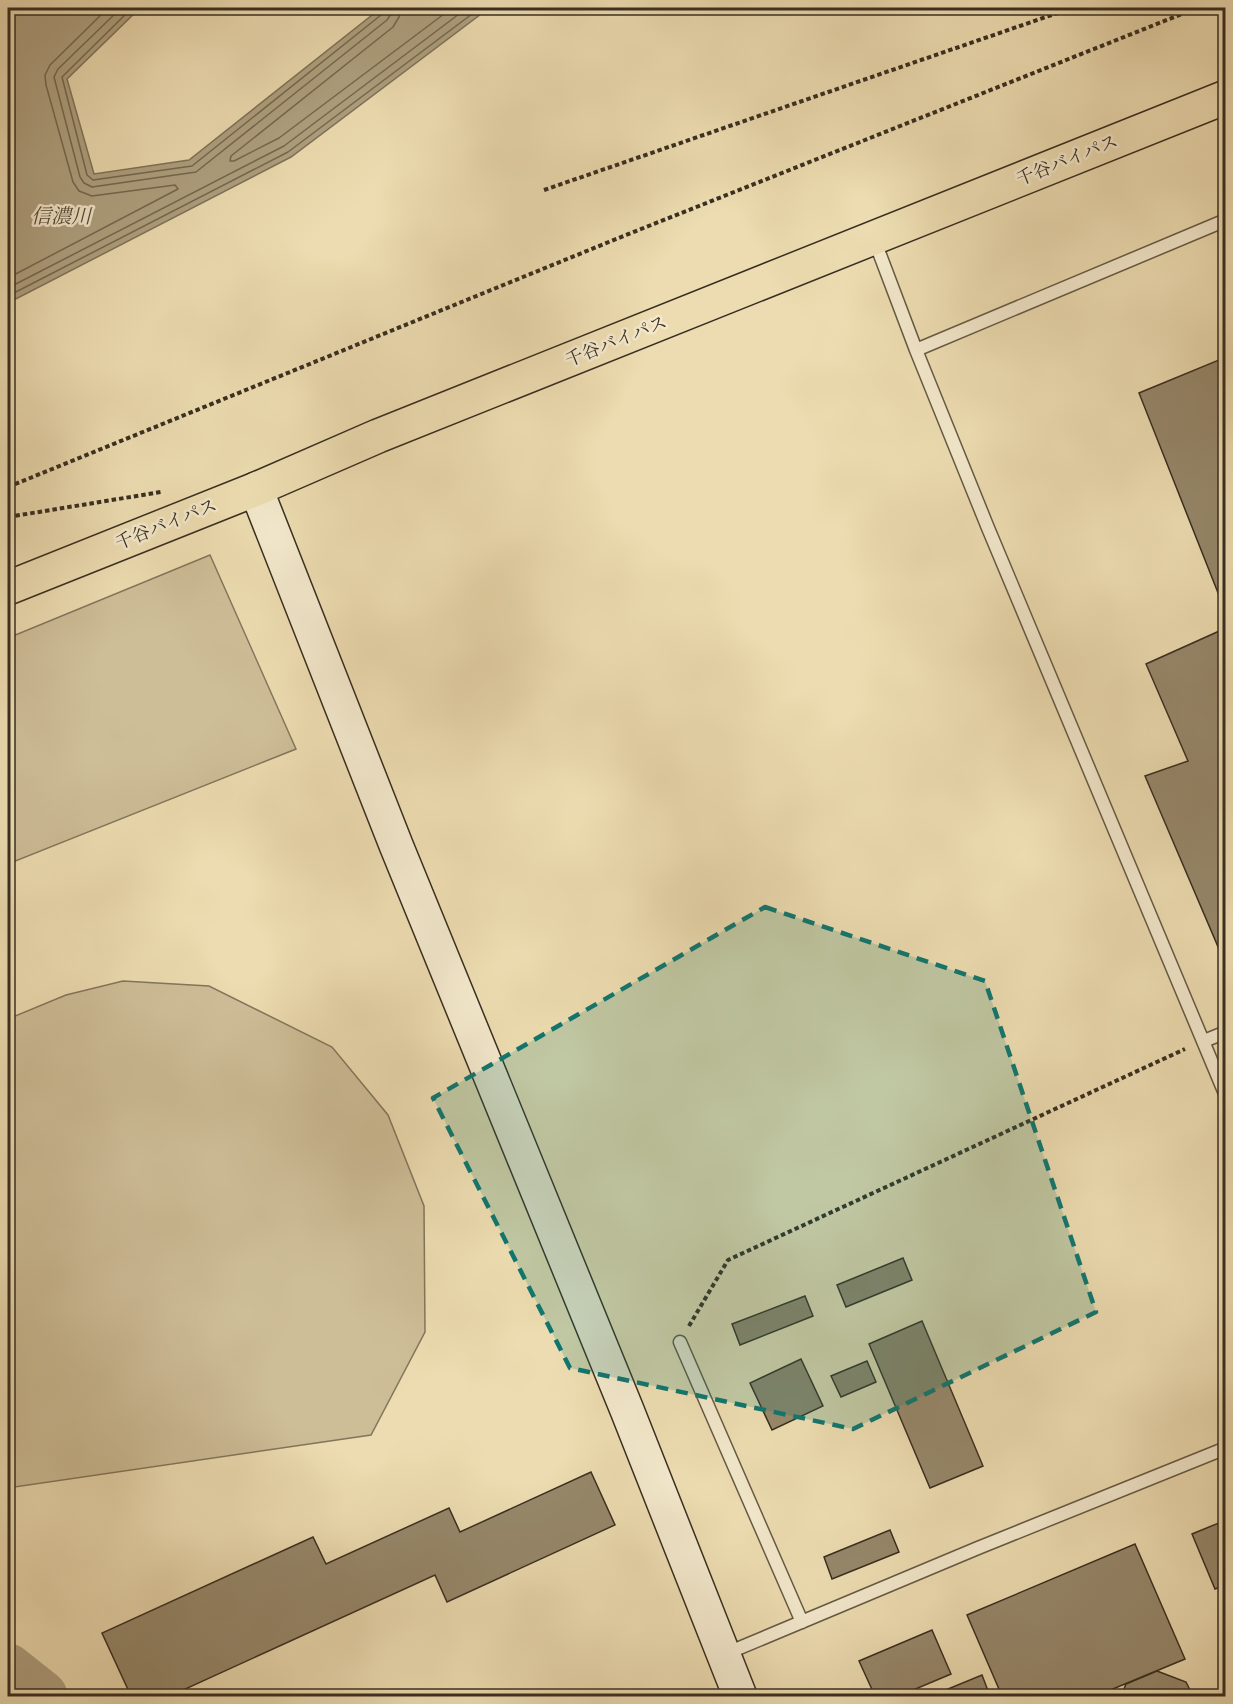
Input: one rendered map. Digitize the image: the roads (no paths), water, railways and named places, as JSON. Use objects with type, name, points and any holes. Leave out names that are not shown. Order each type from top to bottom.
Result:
[{"type":"highway","name":"千谷バイパス","points":[[8,588],[256,489],[378,436],[1226,97]]},
{"type":"street","points":[[256,489],[396,845],[627,1410],[740,1696]]},
{"type":"lane","points":[[916,350],[1226,220]]},
{"type":"lane","points":[[873,237],[993,539],[1226,1096]]},
{"type":"lane","points":[[1204,1041],[1226,1032]]},
{"type":"lane","points":[[680,1342],[802,1622]]},
{"type":"lane","points":[[724,1655],[1226,1448]]},
{"type":"water","name":"信濃川","points":[[8,8],[140,8],[67,79],[94,174],[189,160],[381,8],[489,8],[291,157],[8,303]]},
{"type":"waterway","points":[[8,1669],[42,1696]]}]
